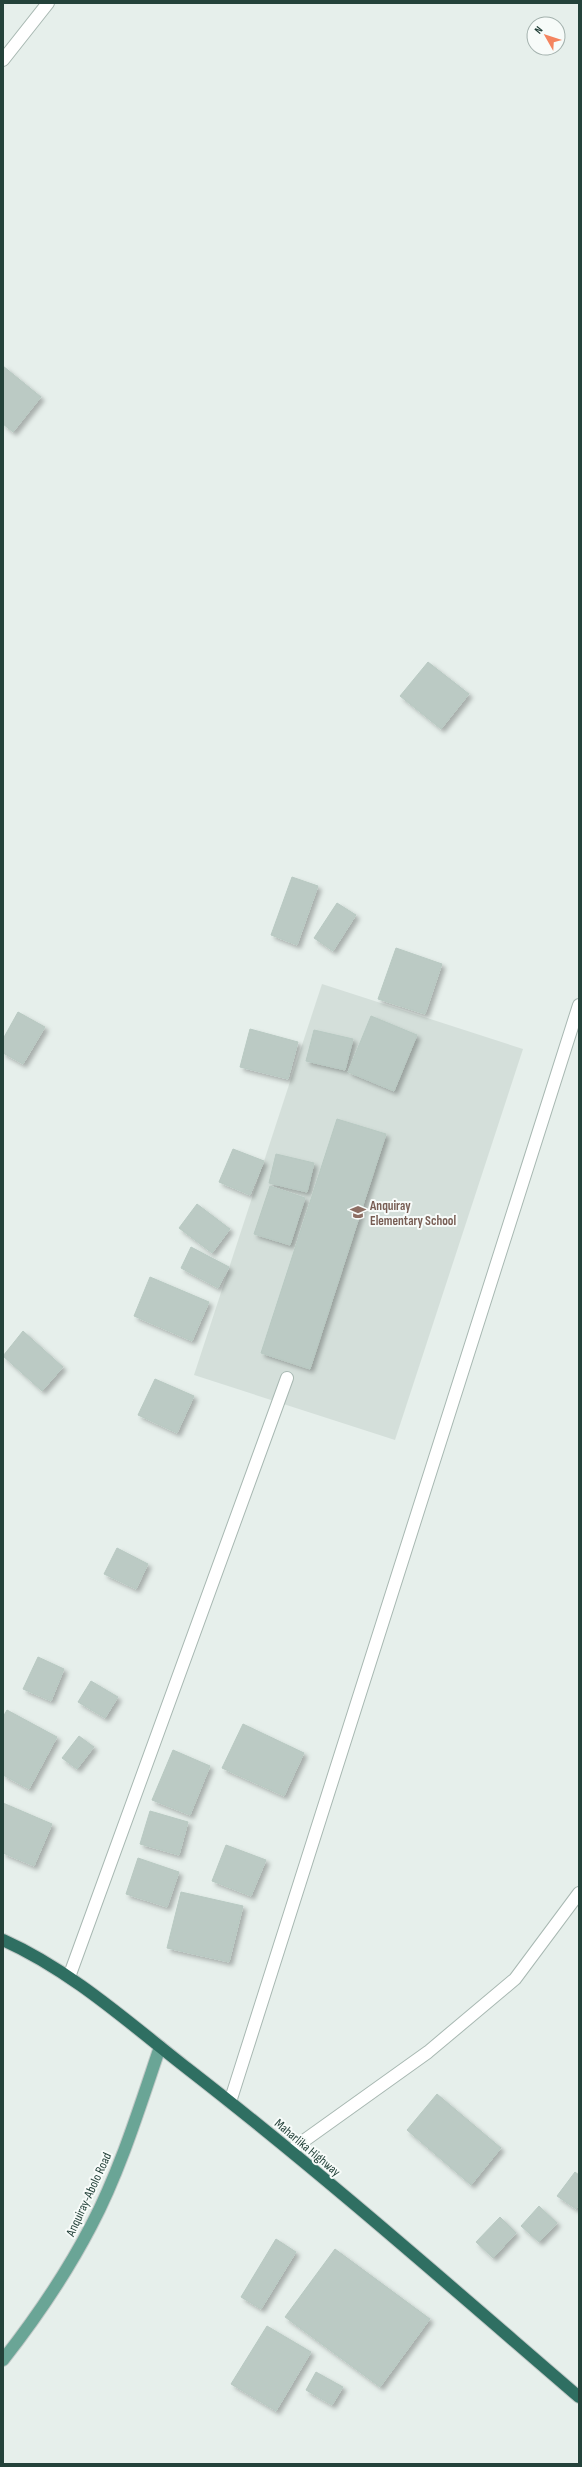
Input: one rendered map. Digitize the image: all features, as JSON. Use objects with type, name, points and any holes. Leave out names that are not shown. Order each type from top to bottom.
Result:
[{"type":"highway","name":"Maharlika Highway","points":[[3,1940],[23,1949],[69,1977],[291,2150],[579,2397]]},
{"type":"main road","name":"Anquiray-Abolo Road","points":[[3,2360],[42,2310],[92,2225],[129,2137],[160,2047]]},
{"type":"street","points":[[3,60],[48,3]]},
{"type":"street","points":[[230,2102],[579,1005]]},
{"type":"street","points":[[69,1977],[287,1378]]},
{"type":"street","points":[[291,2150],[428,2052],[515,1979],[579,1894]]},
{"type":"shaded area","name":"Anquiray Elementary School","points":[[322,984],[523,1049],[395,1440],[194,1375]]},
{"type":"building","points":[[3,366],[41,397],[13,432],[3,424]]},
{"type":"building","points":[[428,662],[469,694],[441,729],[400,696]]},
{"type":"building","points":[[292,877],[318,886],[297,945],[271,935]]},
{"type":"building","points":[[337,903],[356,915],[333,951],[314,938]]},
{"type":"building","points":[[396,948],[442,964],[425,1014],[378,999]]},
{"type":"building","points":[[18,1012],[45,1027],[23,1064],[3,1053],[3,1039]]},
{"type":"building","points":[[371,1016],[417,1035],[394,1091],[348,1072]]},
{"type":"building","points":[[250,1029],[298,1042],[288,1079],[240,1067]]},
{"type":"building","points":[[314,1030],[353,1039],[345,1070],[306,1061]]},
{"type":"building","points":[[337,1119],[386,1134],[310,1369],[261,1353]]},
{"type":"building","points":[[233,1149],[264,1161],[250,1195],[219,1182]]},
{"type":"building","points":[[276,1154],[314,1163],[307,1192],[269,1183]]},
{"type":"building","points":[[270,1186],[305,1198],[290,1245],[254,1234]]},
{"type":"building","points":[[197,1204],[230,1229],[212,1253],[179,1228]]},
{"type":"building","points":[[191,1247],[229,1267],[218,1288],[181,1268]]},
{"type":"building","points":[[150,1277],[209,1302],[192,1341],[134,1316]]},
{"type":"building","points":[[23,1331],[63,1367],[42,1391],[3,1356]]},
{"type":"building","points":[[155,1379],[194,1396],[177,1433],[138,1415]]},
{"type":"building","points":[[117,1548],[148,1564],[136,1589],[104,1574]]},
{"type":"building","points":[[38,1657],[64,1669],[51,1701],[23,1689]]},
{"type":"building","points":[[91,1681],[118,1697],[105,1718],[78,1702]]},
{"type":"building","points":[[7,1710],[57,1737],[29,1789],[3,1775],[3,1717]]},
{"type":"building","points":[[243,1724],[304,1753],[284,1796],[222,1768]]},
{"type":"building","points":[[79,1736],[94,1747],[77,1769],[62,1758]]},
{"type":"building","points":[[173,1750],[210,1766],[190,1815],[152,1800]]},
{"type":"building","points":[[3,1803],[52,1824],[34,1866],[3,1853]]},
{"type":"building","points":[[150,1811],[188,1822],[179,1855],[140,1844]]},
{"type":"building","points":[[226,1845],[266,1860],[251,1896],[212,1881]]},
{"type":"building","points":[[138,1858],[179,1872],[167,1907],[126,1894]]},
{"type":"building","points":[[181,1892],[243,1906],[229,1962],[167,1948]]},
{"type":"building","points":[[437,2094],[501,2148],[471,2185],[407,2130]]},
{"type":"building","points":[[575,2172],[579,2175],[579,2204],[576,2209],[557,2196]]},
{"type":"building","points":[[539,2206],[557,2223],[539,2242],[521,2226]]},
{"type":"building","points":[[500,2217],[516,2233],[493,2258],[476,2242]]},
{"type":"building","points":[[276,2239],[296,2252],[261,2309],[241,2297]]},
{"type":"building","points":[[335,2249],[430,2319],[380,2387],[285,2317]]},
{"type":"building","points":[[267,2326],[311,2352],[276,2411],[231,2384]]},
{"type":"building","points":[[316,2372],[343,2387],[332,2405],[306,2390]]},
{"type":"place","name":"Anquiray Elementary School","points":[[358,1212]]}]
